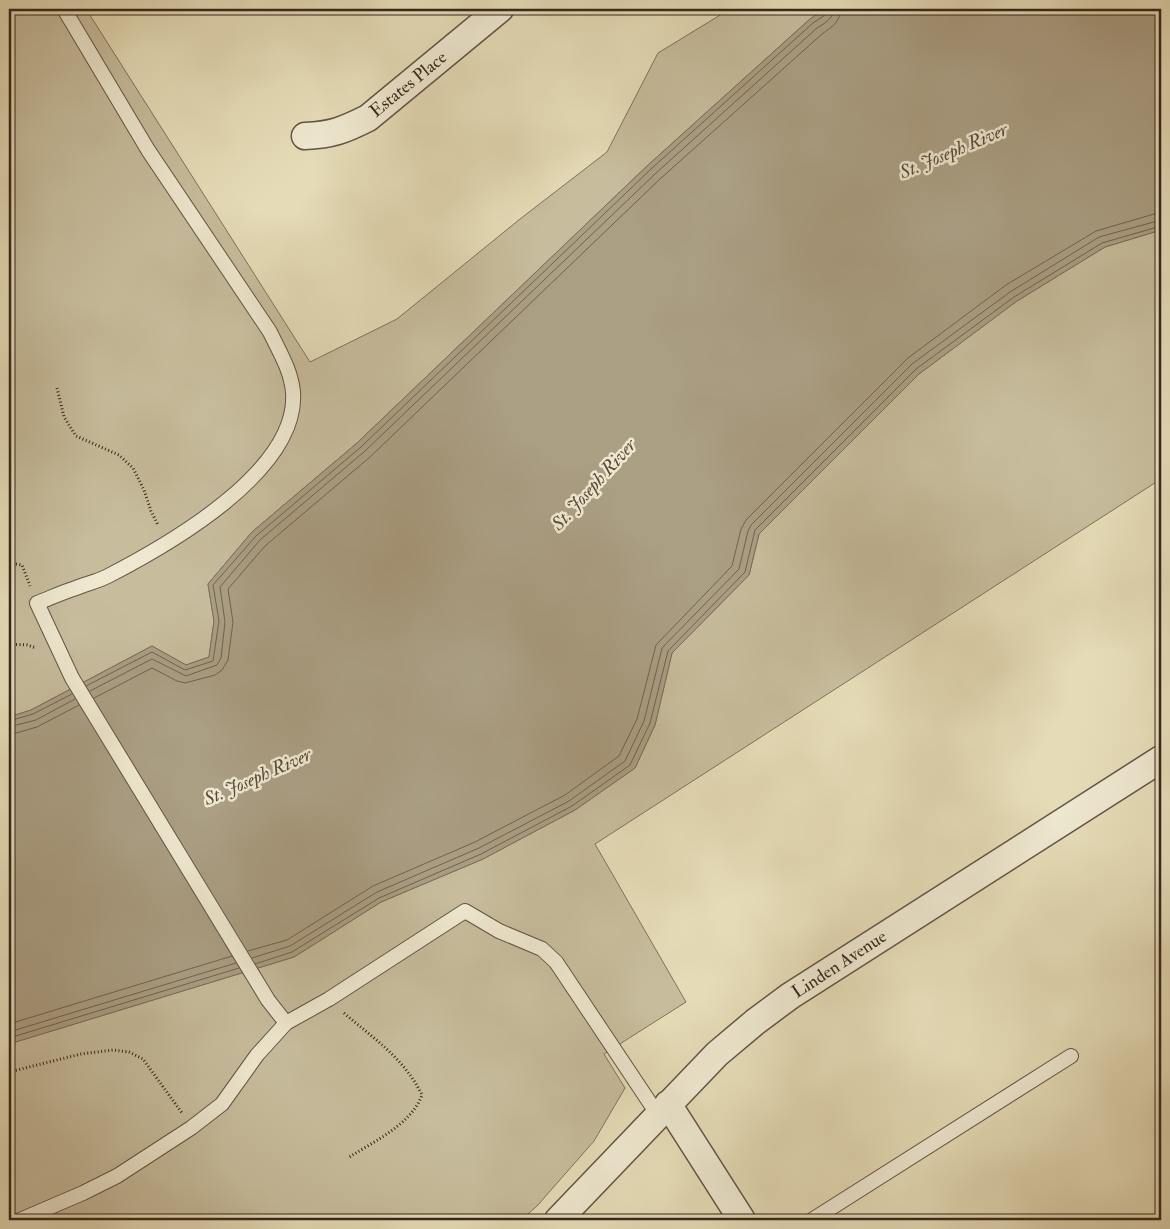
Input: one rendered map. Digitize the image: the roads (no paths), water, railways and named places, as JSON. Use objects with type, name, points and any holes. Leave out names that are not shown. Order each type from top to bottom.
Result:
[{"type":"street","name":"Estates Place","points":[[306,136],[343,131],[368,118],[500,9]]},
{"type":"street","name":"Linden Avenue","points":[[558,1220],[717,1054],[755,1022],[790,996],[1161,758]]},
{"type":"street","points":[[663,1109],[742,1220]]},
{"type":"lane","points":[[64,9],[148,150],[270,332],[286,364],[293,392],[290,414],[281,441],[261,470],[232,497],[190,528],[106,576],[37,603],[72,678],[268,1000],[286,1023]]},
{"type":"lane","points":[[20,1220],[117,1176],[191,1128],[222,1104],[257,1055],[286,1023],[329,999],[465,911],[499,931],[542,949],[556,962],[663,1109]]},
{"type":"lane","points":[[812,1220],[1071,1056]]},
{"type":"water","name":"St. Joseph River","points":[[825,9],[1161,9],[1161,230],[1105,247],[1017,301],[919,374],[759,534],[749,575],[672,653],[655,725],[635,768],[575,810],[483,859],[381,902],[294,957],[9,1044],[9,717],[31,710],[152,646],[186,665],[209,657],[214,621],[208,584],[252,532],[357,443],[647,166],[810,19]]}]
